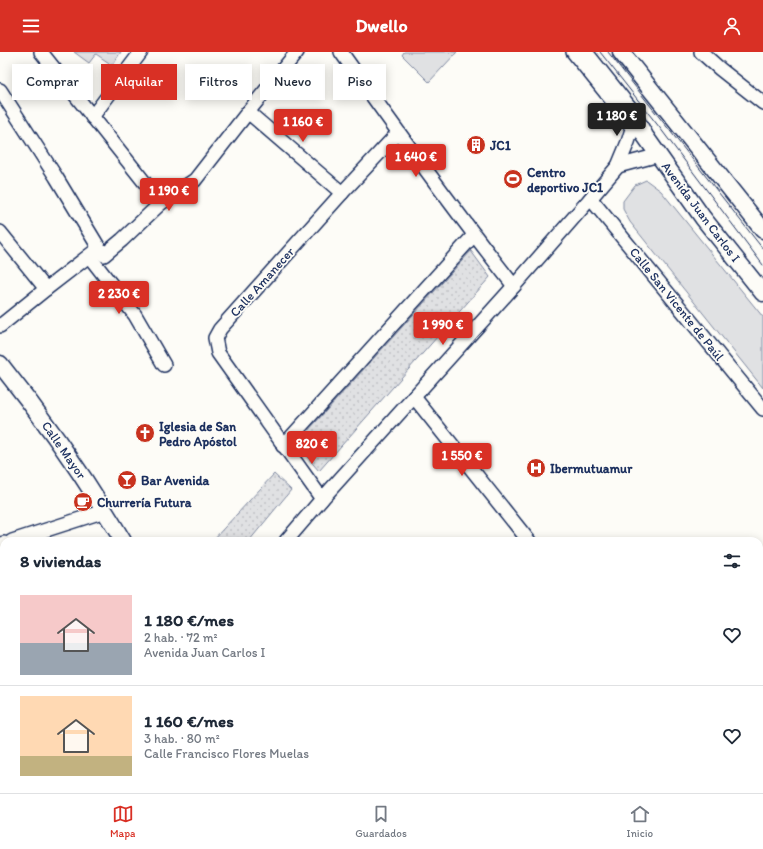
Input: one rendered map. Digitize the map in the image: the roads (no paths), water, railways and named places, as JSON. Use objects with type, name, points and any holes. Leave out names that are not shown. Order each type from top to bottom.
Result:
[{"type":"main road","name":"Avenida Juan Carlos I","points":[[584,52],[631,111],[639,133],[659,155],[703,218],[763,293]]},
{"type":"main road","points":[[621,52],[763,230]]},
{"type":"main road","name":"Calle Mayor","points":[[0,364],[49,428],[105,511],[121,537]]},
{"type":"street","points":[[40,52],[160,203]]},
{"type":"street","points":[[92,117],[141,52]]},
{"type":"street","points":[[0,90],[52,170],[104,255],[122,240],[160,203],[195,180],[297,52]]},
{"type":"street","points":[[341,52],[398,133],[514,286]]},
{"type":"street","points":[[289,537],[590,200],[618,166],[628,142],[639,133],[573,52]]},
{"type":"street","points":[[700,52],[763,103]]},
{"type":"street","points":[[248,112],[342,193]]},
{"type":"street","name":"Calle Amanecer","points":[[283,446],[218,353],[215,338],[220,329],[398,133]]},
{"type":"street","points":[[618,166],[659,155]]},
{"type":"street","name":"Calle San Vicente de Paúl","points":[[590,200],[600,210],[763,409]]},
{"type":"street","points":[[0,232],[46,289]]},
{"type":"street","points":[[322,499],[283,446],[474,235]]},
{"type":"street","points":[[0,326],[99,248]]},
{"type":"street","points":[[89,256],[135,315],[164,365]]},
{"type":"street","points":[[414,397],[526,537]]},
{"type":"street","points":[[24,537],[105,511]]},
{"type":"tram line","points":[[600,52],[660,128],[763,265]]},
{"type":"tram line","points":[[608,52],[763,249]]},
{"type":"place","name":"JC1","points":[[476,145]]},
{"type":"place","name":"Centro deportivo JC1","points":[[513,179]]},
{"type":"place","name":"Iglesia de San Pedro Apóstol","points":[[145,433]]},
{"type":"place","name":"Ibermutuamur","points":[[536,468]]},
{"type":"place","name":"Bar Avenida","points":[[127,480]]},
{"type":"place","name":"Churrería Futura","points":[[83,502]]}]
